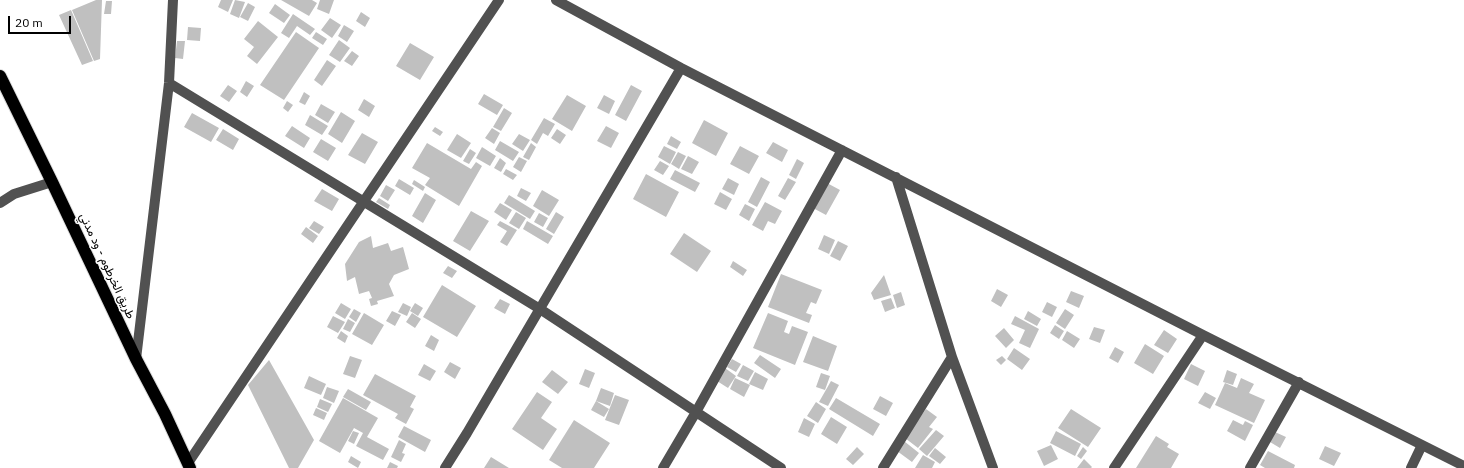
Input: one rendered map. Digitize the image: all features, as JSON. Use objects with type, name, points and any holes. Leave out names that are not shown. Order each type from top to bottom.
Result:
[{"type":"highway","name":"طريق الخرطوم - ود مدني","points":[[0,76],[189,466]]},
{"type":"street","points":[[136,359],[169,83],[173,0]]},
{"type":"street","points":[[189,466],[499,0]]},
{"type":"street","points":[[556,0],[682,68],[1203,335],[1464,466]]},
{"type":"street","points":[[445,468],[471,427],[682,68]]},
{"type":"street","points":[[169,83],[540,309],[780,468]]},
{"type":"street","points":[[663,468],[696,412],[842,150]]},
{"type":"street","points":[[896,177],[952,357],[993,468]]},
{"type":"street","points":[[0,203],[14,194],[52,182]]},
{"type":"street","points":[[1114,468],[1203,335]]},
{"type":"street","points":[[883,468],[952,357]]},
{"type":"street","points":[[1250,468],[1299,382]]},
{"type":"street","points":[[1411,468],[1422,445]]},
{"type":"building","points":[[96,0],[102,0],[100,59],[94,61],[72,10]]},
{"type":"building","points":[[221,0],[233,0],[228,12],[218,7]]},
{"type":"building","points":[[235,0],[245,2],[239,18],[230,14]]},
{"type":"building","points":[[281,0],[312,0],[317,3],[309,16]]},
{"type":"building","points":[[320,0],[334,0],[329,14],[317,9]]},
{"type":"building","points":[[106,1],[112,1],[111,14],[104,14]]},
{"type":"building","points":[[248,3],[255,7],[248,21],[240,17]]},
{"type":"building","points":[[275,4],[290,15],[284,23],[269,13]]},
{"type":"building","points":[[71,10],[93,61],[82,65],[59,15]]},
{"type":"building","points":[[361,12],[370,18],[365,27],[356,21]]},
{"type":"building","points":[[293,14],[315,29],[310,35],[297,26],[289,38],[281,33]]},
{"type":"building","points":[[330,18],[341,25],[332,38],[321,30]]},
{"type":"building","points":[[258,21],[278,37],[257,64],[247,56],[254,47],[244,39]]},
{"type":"building","points":[[344,25],[354,31],[347,42],[338,36]]},
{"type":"building","points":[[188,27],[201,28],[200,41],[187,40]]},
{"type":"building","points":[[296,32],[319,48],[284,100],[260,85]]},
{"type":"building","points":[[316,32],[327,39],[323,45],[312,38]]},
{"type":"building","points":[[339,40],[350,48],[340,62],[329,55]]},
{"type":"building","points":[[177,41],[185,41],[183,59],[175,58]]},
{"type":"building","points":[[410,43],[434,57],[420,80],[396,66]]},
{"type":"building","points":[[352,51],[359,56],[352,66],[344,61]]},
{"type":"building","points":[[327,60],[336,66],[322,86],[314,80]]},
{"type":"building","points":[[246,81],[254,86],[247,97],[240,92]]},
{"type":"building","points":[[228,85],[237,91],[229,102],[220,96]]},
{"type":"building","points":[[631,85],[642,91],[626,121],[615,115]]},
{"type":"building","points":[[304,92],[310,96],[305,105],[299,102]]},
{"type":"building","points":[[484,94],[503,105],[497,115],[478,104]]},
{"type":"building","points":[[567,95],[586,106],[572,131],[552,119]]},
{"type":"building","points":[[604,95],[615,101],[609,114],[597,108]]},
{"type":"building","points":[[364,99],[375,106],[369,117],[358,110]]},
{"type":"building","points":[[287,101],[293,105],[288,112],[283,108]]},
{"type":"building","points":[[321,104],[335,112],[328,123],[315,115]]},
{"type":"building","points":[[504,108],[512,113],[501,131],[493,127]]},
{"type":"building","points":[[341,112],[355,121],[342,143],[328,134]]},
{"type":"building","points":[[192,113],[219,128],[211,142],[184,127]]},
{"type":"building","points":[[310,115],[328,126],[322,135],[305,125]]},
{"type":"building","points":[[544,118],[555,124],[548,136],[543,133],[537,144],[531,140]]},
{"type":"building","points":[[704,120],[728,133],[716,156],[692,143]]},
{"type":"building","points":[[292,126],[310,138],[304,148],[285,136]]},
{"type":"building","points":[[606,126],[619,133],[611,148],[597,141]]},
{"type":"building","points":[[435,127],[443,132],[440,136],[432,131]]},
{"type":"building","points":[[492,128],[500,133],[494,144],[485,138]]},
{"type":"building","points":[[223,129],[239,139],[233,150],[216,140]]},
{"type":"building","points":[[557,129],[566,135],[560,144],[551,138]]},
{"type":"building","points":[[362,133],[378,142],[365,164],[348,155]]},
{"type":"building","points":[[457,134],[471,143],[461,158],[447,150]]},
{"type":"building","points":[[519,134],[530,140],[523,151],[512,144]]},
{"type":"building","points":[[671,136],[681,142],[677,149],[667,144]]},
{"type":"building","points":[[321,139],[336,148],[328,161],[313,152]]},
{"type":"building","points":[[500,141],[519,152],[513,161],[495,150]]},
{"type":"building","points":[[773,142],[788,150],[782,162],[766,153]]},
{"type":"building","points":[[427,143],[471,169],[476,162],[482,166],[459,206],[425,185],[430,178],[412,168]]},
{"type":"building","points":[[531,143],[536,147],[529,160],[523,157]]},
{"type":"building","points":[[664,146],[676,152],[670,164],[658,157]]},
{"type":"building","points":[[740,146],[759,156],[749,174],[730,164]]},
{"type":"building","points":[[482,147],[496,156],[490,166],[476,158]]},
{"type":"building","points":[[470,149],[476,153],[469,164],[463,161]]},
{"type":"building","points":[[678,152],[686,156],[679,169],[671,164]]},
{"type":"building","points":[[688,156],[699,162],[692,174],[681,169]]},
{"type":"building","points":[[519,157],[527,161],[521,172],[513,167]]},
{"type":"building","points":[[500,158],[506,163],[501,172],[494,168]]},
{"type":"building","points":[[797,159],[804,163],[796,179],[789,175]]},
{"type":"building","points":[[660,161],[669,166],[663,175],[654,170]]},
{"type":"building","points":[[506,169],[517,175],[513,180],[503,174]]},
{"type":"building","points":[[675,170],[700,183],[695,192],[670,179]]},
{"type":"building","points":[[646,174],[679,192],[666,217],[633,199]]},
{"type":"building","points":[[761,177],[770,182],[757,207],[748,202]]},
{"type":"building","points":[[728,178],[739,184],[734,195],[722,189]]},
{"type":"building","points":[[788,178],[796,182],[785,200],[778,196]]},
{"type":"building","points":[[399,179],[414,188],[410,195],[395,186]]},
{"type":"building","points":[[414,180],[425,187],[423,191],[412,184]]},
{"type":"building","points":[[827,183],[840,190],[826,215],[813,208]]},
{"type":"building","points":[[386,185],[395,190],[388,201],[380,196]]},
{"type":"building","points":[[521,188],[531,193],[526,201],[517,196]]},
{"type":"building","points":[[322,189],[339,199],[332,211],[314,201]]},
{"type":"building","points":[[542,190],[559,200],[549,216],[533,206]]},
{"type":"building","points":[[720,192],[732,199],[726,210],[714,204]]},
{"type":"building","points":[[425,193],[436,200],[423,223],[412,216]]},
{"type":"building","points":[[509,195],[535,211],[530,219],[504,203]]},
{"type":"building","points":[[379,198],[390,205],[388,209],[376,202]]},
{"type":"building","points":[[765,202],[782,211],[775,224],[768,221],[763,231],[752,225]]},
{"type":"building","points":[[500,203],[512,210],[506,220],[494,212]]},
{"type":"building","points":[[745,204],[755,209],[749,221],[739,215]]},
{"type":"building","points":[[471,211],[489,221],[470,251],[453,241]]},
{"type":"building","points":[[516,212],[526,218],[519,229],[509,223]]},
{"type":"building","points":[[556,212],[564,217],[554,234],[546,229]]},
{"type":"building","points":[[539,213],[548,218],[543,227],[534,222]]},
{"type":"building","points":[[314,221],[324,227],[319,234],[309,228]]},
{"type":"building","points":[[500,221],[517,230],[507,246],[500,242],[507,231],[497,225]]},
{"type":"building","points":[[527,221],[553,236],[548,244],[523,229]]},
{"type":"building","points":[[306,227],[318,236],[313,243],[301,234]]},
{"type":"building","points":[[684,233],[711,251],[697,272],[670,254]]},
{"type":"building","points":[[824,235],[835,240],[829,254],[818,249]]},
{"type":"building","points":[[371,236],[373,248],[388,243],[391,251],[403,247],[409,269],[394,275],[389,284],[394,296],[377,301],[378,304],[371,306],[369,299],[372,298],[369,291],[359,294],[355,277],[347,281],[345,264],[359,242]]},
{"type":"building","points":[[838,241],[848,246],[840,261],[830,256]]},
{"type":"building","points":[[733,261],[747,270],[743,276],[730,267]]},
{"type":"building","points":[[448,266],[457,271],[452,278],[443,273]]},
{"type":"building","points":[[781,274],[822,290],[816,304],[811,302],[806,313],[812,315],[809,323],[768,307]]},
{"type":"building","points":[[884,275],[891,295],[874,300],[871,293]]},
{"type":"building","points":[[442,285],[476,306],[457,337],[423,317]]},
{"type":"building","points":[[997,289],[1008,295],[1001,307],[991,301]]},
{"type":"building","points":[[1071,291],[1084,296],[1079,308],[1066,302]]},
{"type":"building","points":[[901,292],[905,305],[897,308],[893,295]]},
{"type":"building","points":[[891,298],[895,308],[885,312],[881,301]]},
{"type":"building","points":[[500,299],[510,304],[505,314],[494,308]]},
{"type":"building","points":[[1047,302],[1057,307],[1052,317],[1042,312]]},
{"type":"building","points":[[341,303],[351,309],[345,319],[335,313]]},
{"type":"building","points":[[403,303],[411,307],[407,316],[398,312]]},
{"type":"building","points":[[415,303],[423,308],[418,316],[410,311]]},
{"type":"building","points":[[354,309],[361,313],[356,322],[349,317]]},
{"type":"building","points":[[1065,309],[1074,315],[1065,329],[1056,323]]},
{"type":"building","points":[[392,311],[401,315],[395,326],[386,321]]},
{"type":"building","points":[[1028,311],[1041,319],[1037,326],[1024,319]]},
{"type":"building","points":[[364,313],[384,325],[372,345],[352,334]]},
{"type":"building","points":[[412,313],[421,319],[415,328],[406,322]]},
{"type":"building","points":[[768,313],[788,321],[784,332],[789,334],[792,326],[808,332],[795,365],[753,348]]},
{"type":"building","points":[[333,316],[345,322],[338,333],[327,327]]},
{"type":"building","points":[[1015,316],[1039,329],[1030,348],[1019,343],[1025,330],[1011,324]]},
{"type":"building","points":[[348,319],[355,323],[350,332],[343,329]]},
{"type":"building","points":[[1055,325],[1064,331],[1059,339],[1050,333]]},
{"type":"building","points":[[1094,327],[1105,330],[1100,343],[1089,339]]},
{"type":"building","points":[[1004,328],[1014,340],[1006,348],[995,336]]},
{"type":"building","points":[[1164,330],[1177,339],[1168,353],[1154,345]]},
{"type":"building","points":[[341,331],[348,336],[345,343],[337,338]]},
{"type":"building","points":[[1067,331],[1080,339],[1074,348],[1062,340]]},
{"type":"building","points":[[431,335],[439,340],[434,351],[425,346]]},
{"type":"building","points":[[813,336],[837,346],[828,371],[803,362]]},
{"type":"building","points":[[1145,344],[1164,356],[1153,374],[1134,363]]},
{"type":"building","points":[[1115,347],[1124,352],[1118,363],[1109,358]]},
{"type":"building","points":[[1014,348],[1030,359],[1022,370],[1007,359]]},
{"type":"building","points":[[760,355],[781,369],[775,378],[754,363]]},
{"type":"building","points":[[350,356],[362,360],[355,378],[343,374]]},
{"type":"building","points":[[1002,356],[1006,360],[1001,365],[996,360]]},
{"type":"building","points":[[732,359],[741,364],[736,372],[727,367]]},
{"type":"building","points":[[269,360],[314,440],[298,468],[289,468],[248,385]]},
{"type":"building","points":[[450,362],[461,368],[455,379],[444,372]]},
{"type":"building","points":[[424,364],[436,371],[430,381],[418,375]]},
{"type":"building","points":[[1191,364],[1205,371],[1198,386],[1184,379]]},
{"type":"building","points":[[743,365],[754,371],[748,381],[737,376]]},
{"type":"building","points":[[725,368],[736,376],[728,388],[717,381]]},
{"type":"building","points":[[585,369],[595,373],[589,388],[579,384]]},
{"type":"building","points":[[552,370],[568,382],[558,394],[542,382]]},
{"type":"building","points":[[1227,370],[1237,374],[1233,385],[1223,382]]},
{"type":"building","points":[[755,372],[768,379],[763,390],[749,384]]},
{"type":"building","points":[[821,373],[830,376],[825,390],[816,387]]},
{"type":"building","points":[[375,374],[416,396],[410,407],[414,409],[406,424],[395,418],[398,414],[363,395]]},
{"type":"building","points":[[309,376],[326,384],[321,395],[304,388]]},
{"type":"building","points":[[735,378],[750,385],[744,397],[730,389]]},
{"type":"building","points":[[1241,378],[1254,384],[1249,393],[1265,400],[1254,423],[1215,405],[1225,383],[1237,388]]},
{"type":"building","points":[[831,381],[839,385],[828,406],[819,402]]},
{"type":"building","points":[[327,387],[339,391],[334,403],[323,398]]},
{"type":"building","points":[[601,388],[614,393],[610,406],[596,401]]},
{"type":"building","points":[[348,389],[371,402],[366,410],[343,397]]},
{"type":"building","points":[[537,392],[552,402],[541,418],[557,429],[543,450],[512,429]]},
{"type":"building","points":[[1205,392],[1216,398],[1210,409],[1198,403]]},
{"type":"building","points":[[615,395],[629,400],[619,425],[605,420]]},
{"type":"building","points":[[880,396],[893,403],[886,416],[873,409]]},
{"type":"building","points":[[343,398],[378,418],[367,437],[389,449],[383,460],[356,446],[363,433],[354,428],[340,453],[319,441]]},
{"type":"building","points":[[836,398],[880,424],[873,436],[829,409]]},
{"type":"building","points":[[320,399],[332,404],[328,412],[317,407]]},
{"type":"building","points":[[596,401],[609,409],[604,417],[591,410]]},
{"type":"building","points":[[816,402],[826,409],[818,423],[807,416]]},
{"type":"building","points":[[316,408],[327,413],[324,420],[313,415]]},
{"type":"building","points":[[926,409],[937,417],[929,427],[933,429],[918,448],[905,438]]},
{"type":"building","points":[[1071,409],[1101,428],[1088,447],[1058,428]]},
{"type":"building","points":[[831,417],[847,427],[837,444],[821,434]]},
{"type":"building","points":[[804,418],[815,424],[809,437],[798,432]]},
{"type":"building","points":[[574,420],[610,443],[594,468],[562,468],[549,460]]},
{"type":"building","points":[[1233,420],[1243,425],[1245,421],[1253,425],[1245,441],[1227,431]]},
{"type":"building","points":[[404,426],[431,440],[425,452],[398,437]]},
{"type":"building","points":[[936,430],[944,436],[927,456],[919,449]]},
{"type":"building","points":[[353,431],[359,433],[354,444],[348,441]]},
{"type":"building","points":[[1056,431],[1081,444],[1075,456],[1050,443]]},
{"type":"building","points":[[1275,432],[1286,437],[1280,448],[1270,442]]},
{"type":"building","points":[[1156,436],[1169,444],[1167,447],[1179,454],[1171,468],[1136,468]]},
{"type":"building","points":[[399,440],[406,444],[402,453],[405,454],[401,462],[391,457]]},
{"type":"building","points":[[904,441],[919,453],[912,462],[897,451]]},
{"type":"building","points":[[1051,445],[1058,459],[1044,466],[1037,451]]},
{"type":"building","points":[[1325,446],[1341,453],[1334,466],[1319,459]]},
{"type":"building","points":[[857,447],[864,454],[853,465],[846,459]]},
{"type":"building","points":[[1083,447],[1087,451],[1081,459],[1077,456]]},
{"type":"building","points":[[935,448],[946,457],[940,464],[929,456]]},
{"type":"building","points":[[1268,451],[1295,465],[1294,468],[1265,468],[1260,465]]},
{"type":"building","points":[[923,455],[935,462],[932,468],[915,468]]},
{"type":"building","points":[[351,456],[361,462],[358,468],[348,462]]},
{"type":"building","points":[[491,457],[509,468],[484,468]]},
{"type":"building","points":[[1084,459],[1092,467],[1077,468]]},
{"type":"building","points":[[390,462],[398,466],[397,468],[387,468]]}]
